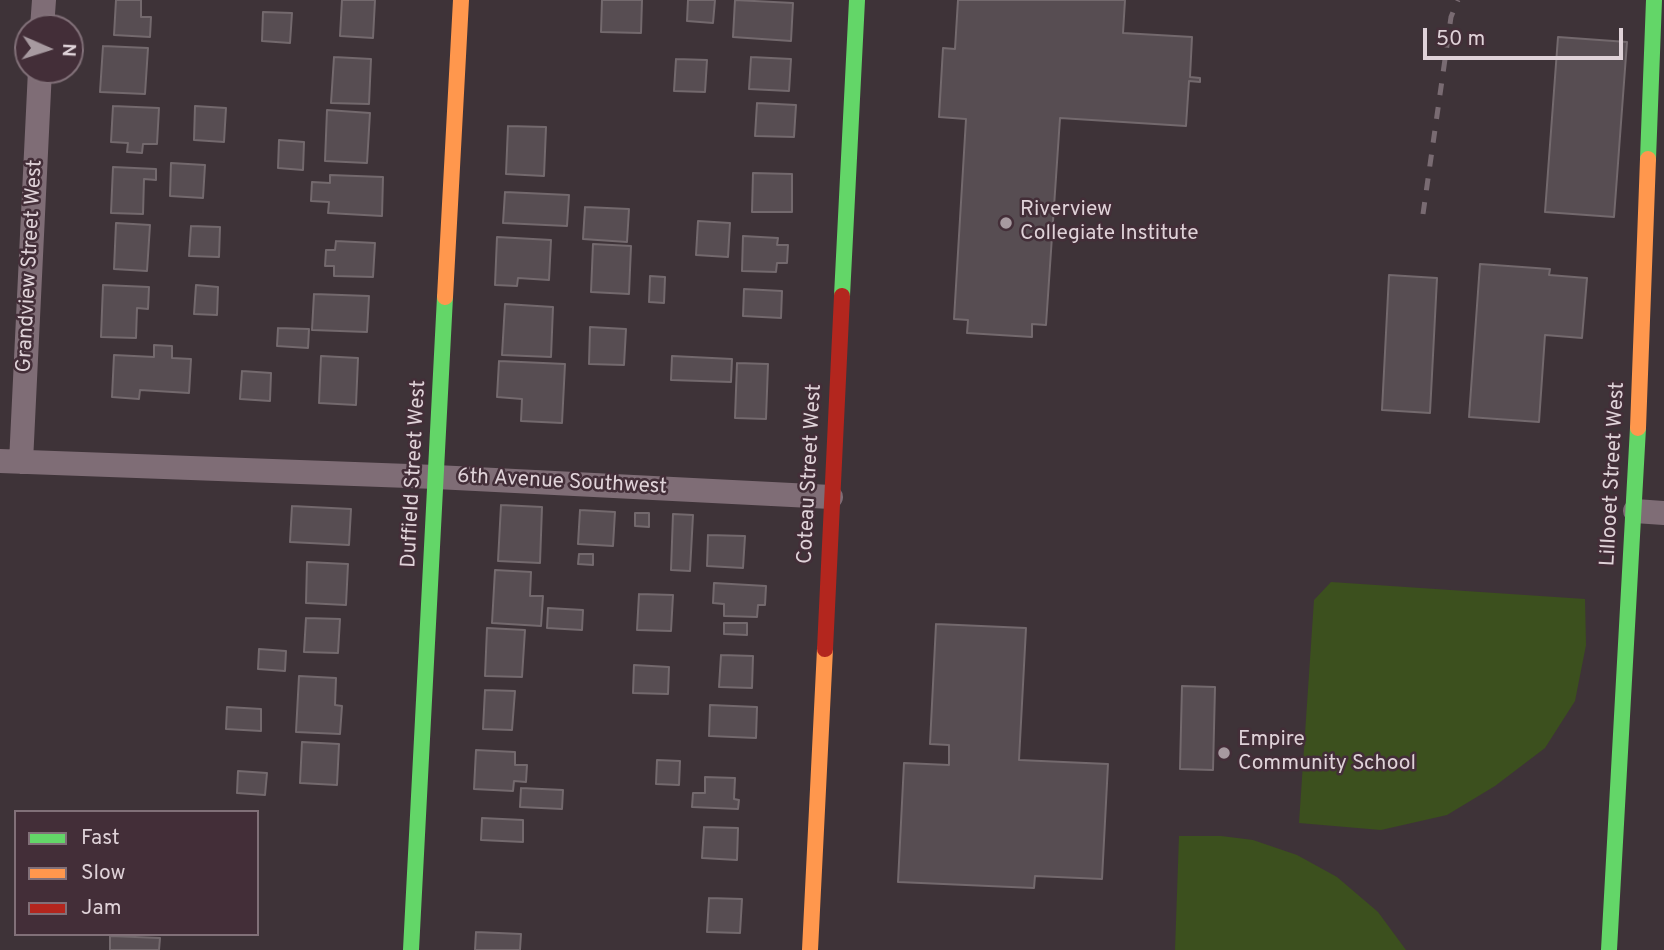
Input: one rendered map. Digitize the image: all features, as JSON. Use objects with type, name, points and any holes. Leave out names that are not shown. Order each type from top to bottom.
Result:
[{"type":"street","name":"Duffield Street West","points":[[411,950],[461,0]]},
{"type":"street","name":"Coteau Street West","points":[[810,950],[857,0]]},
{"type":"street","name":"Lillooet Street West","points":[[1609,950],[1635,511],[1654,0]]},
{"type":"street","name":"Grandview Street West","points":[[11,461],[39,84]]},
{"type":"street","name":"6th Avenue Southwest","points":[[11,461],[436,477],[831,497]]},
{"type":"street","points":[[1635,511],[1664,513]]},
{"type":"green space","points":[[1331,582],[1585,599],[1586,645],[1575,701],[1545,748],[1495,786],[1447,815],[1381,830],[1299,823],[1314,600]]},
{"type":"green space","points":[[1179,836],[1221,836],[1253,840],[1297,855],[1337,877],[1378,912],[1406,950],[1175,950]]},
{"type":"building","points":[[116,0],[141,0],[141,17],[151,17],[150,37],[114,35]]},
{"type":"building","points":[[342,0],[375,0],[373,38],[340,36]]},
{"type":"building","points":[[602,0],[642,0],[641,33],[601,32]]},
{"type":"building","points":[[688,0],[715,0],[713,23],[687,21]]},
{"type":"building","points":[[735,0],[793,3],[791,41],[733,37]]},
{"type":"building","name":"Riverview Collegiate Institute","points":[[958,0],[1125,0],[1123,33],[1192,37],[1190,77],[1200,78],[1200,82],[1189,81],[1186,126],[1060,118],[1046,325],[1032,324],[1032,337],[967,333],[968,320],[954,319],[966,119],[939,117],[943,48],[955,49]]},
{"type":"building","points":[[263,12],[292,13],[290,43],[262,41]]},
{"type":"building","points":[[1558,37],[1627,42],[1614,217],[1545,212]]},
{"type":"building","points":[[103,46],[148,48],[145,94],[100,92]]},
{"type":"building","points":[[334,57],[371,59],[369,104],[331,103]]},
{"type":"building","points":[[751,57],[791,59],[789,91],[749,89]]},
{"type":"building","points":[[676,59],[707,60],[705,92],[674,91]]},
{"type":"building","points":[[757,103],[796,105],[794,137],[755,136]]},
{"type":"building","points":[[113,106],[159,108],[157,144],[143,144],[142,153],[127,152],[128,143],[111,142]]},
{"type":"building","points":[[195,106],[226,108],[224,142],[194,140]]},
{"type":"building","points":[[327,110],[370,113],[367,163],[325,161]]},
{"type":"building","points":[[508,126],[546,127],[544,176],[506,174]]},
{"type":"building","points":[[279,140],[304,142],[303,170],[278,168]]},
{"type":"building","points":[[171,163],[205,165],[203,198],[170,196]]},
{"type":"building","points":[[113,167],[156,169],[156,180],[144,179],[143,214],[111,213]]},
{"type":"building","points":[[753,173],[792,174],[792,212],[752,212]]},
{"type":"building","points":[[330,175],[383,177],[382,216],[328,213],[329,202],[311,201],[312,182],[330,183]]},
{"type":"building","points":[[505,192],[569,195],[567,226],[503,223]]},
{"type":"building","points":[[585,207],[629,209],[627,242],[583,239]]},
{"type":"building","points":[[698,221],[730,223],[728,257],[696,255]]},
{"type":"building","points":[[116,223],[150,225],[147,271],[114,269]]},
{"type":"building","points":[[191,226],[220,227],[219,257],[189,256]]},
{"type":"building","points":[[743,236],[778,238],[777,245],[788,245],[787,263],[777,263],[776,272],[742,271]]},
{"type":"building","points":[[497,237],[551,240],[549,280],[518,278],[517,286],[495,285]]},
{"type":"building","points":[[336,241],[375,243],[373,277],[334,276],[334,266],[325,266],[326,250],[335,250]]},
{"type":"building","points":[[593,244],[631,246],[629,294],[591,292]]},
{"type":"building","points":[[1480,264],[1550,269],[1549,275],[1587,278],[1582,338],[1545,335],[1539,422],[1469,417]]},
{"type":"building","points":[[1389,275],[1437,278],[1430,413],[1382,410]]},
{"type":"building","points":[[650,276],[665,277],[664,303],[649,302]]},
{"type":"building","points":[[103,285],[149,287],[148,309],[137,308],[136,338],[101,337]]},
{"type":"building","points":[[196,285],[218,287],[217,315],[194,314]]},
{"type":"building","points":[[744,289],[782,291],[781,318],[743,316]]},
{"type":"building","points":[[314,294],[369,296],[367,332],[312,330]]},
{"type":"building","points":[[505,304],[553,307],[551,357],[502,355]]},
{"type":"building","points":[[590,327],[626,329],[624,365],[589,364]]},
{"type":"building","points":[[278,328],[309,329],[308,348],[277,346]]},
{"type":"building","points":[[154,345],[172,346],[172,358],[191,359],[189,393],[140,390],[139,399],[112,397],[114,355],[154,357]]},
{"type":"building","points":[[321,356],[358,358],[356,405],[319,403]]},
{"type":"building","points":[[672,356],[732,359],[731,382],[671,380]]},
{"type":"building","points":[[499,361],[565,364],[562,423],[521,421],[522,399],[497,397]]},
{"type":"building","points":[[737,363],[768,364],[766,419],[735,418]]},
{"type":"building","points":[[242,371],[271,373],[270,401],[240,399]]},
{"type":"building","points":[[501,505],[542,507],[540,563],[498,561]]},
{"type":"building","points":[[292,506],[351,509],[349,545],[290,542]]},
{"type":"building","points":[[580,510],[615,512],[613,546],[578,544]]},
{"type":"building","points":[[635,513],[649,513],[649,527],[635,526]]},
{"type":"building","points":[[673,514],[693,515],[690,571],[671,570]]},
{"type":"building","points":[[708,535],[745,536],[743,568],[707,566]]},
{"type":"building","points":[[579,554],[593,554],[593,565],[578,564]]},
{"type":"building","points":[[307,562],[348,564],[346,605],[306,603]]},
{"type":"building","points":[[495,570],[531,572],[530,596],[543,596],[541,626],[492,623]]},
{"type":"building","points":[[714,583],[766,586],[765,605],[758,605],[757,617],[724,616],[724,604],[713,603]]},
{"type":"building","points":[[639,594],[673,595],[671,631],[637,630]]},
{"type":"building","points":[[548,608],[583,610],[582,630],[547,628]]},
{"type":"building","points":[[306,618],[340,619],[338,653],[304,652]]},
{"type":"building","points":[[724,623],[747,623],[747,635],[724,634]]},
{"type":"building","points":[[936,624],[1026,628],[1019,760],[1108,764],[1102,879],[1035,876],[1034,888],[898,882],[904,763],[949,765],[949,745],[930,744]]},
{"type":"building","points":[[487,628],[525,630],[522,677],[485,676]]},
{"type":"building","points":[[259,649],[286,651],[285,671],[258,669]]},
{"type":"building","points":[[721,655],[753,656],[752,688],[719,687]]},
{"type":"building","points":[[634,665],[669,667],[668,694],[633,693]]},
{"type":"building","points":[[299,676],[336,678],[335,705],[342,706],[340,734],[296,732]]},
{"type":"building","points":[[1182,686],[1215,687],[1213,770],[1180,769]]},
{"type":"building","points":[[485,690],[515,691],[512,730],[483,729]]},
{"type":"building","points":[[710,705],[757,707],[756,738],[709,736]]},
{"type":"building","points":[[227,707],[261,709],[261,731],[226,729]]},
{"type":"building","points":[[302,742],[339,744],[337,785],[300,783]]},
{"type":"building","points":[[476,750],[515,752],[515,765],[527,765],[526,782],[514,781],[513,791],[474,789]]},
{"type":"building","points":[[657,760],[680,761],[679,785],[656,784]]},
{"type":"building","points":[[238,771],[267,773],[265,795],[237,793]]},
{"type":"building","points":[[705,777],[735,778],[734,799],[739,800],[738,809],[692,807],[693,793],[705,793]]},
{"type":"building","points":[[521,788],[563,790],[562,809],[520,807]]},
{"type":"building","points":[[482,818],[523,820],[523,842],[481,840]]},
{"type":"building","points":[[704,827],[738,828],[737,860],[702,858]]},
{"type":"building","points":[[709,898],[742,899],[740,933],[707,932]]},
{"type":"building","points":[[476,932],[521,934],[520,950],[475,950]]},
{"type":"building","points":[[110,936],[160,938],[159,950],[110,950]]},
{"type":"railway","points":[[1423,214],[1451,17],[1458,0]]},
{"type":"traffic: fast","points":[[842,296],[857,0]]},
{"type":"traffic: fast","points":[[1648,159],[1654,0]]},
{"type":"traffic: fast","points":[[411,950],[445,297]]},
{"type":"traffic: fast","points":[[1609,950],[1638,428]]},
{"type":"traffic: slow","points":[[445,297],[461,0]]},
{"type":"traffic: slow","points":[[1638,428],[1648,159]]},
{"type":"traffic: slow","points":[[810,950],[825,649]]},
{"type":"traffic: jam","points":[[825,649],[842,296]]},
{"type":"place","name":"Riverview Collegiate Institute","points":[[1006,223]]},
{"type":"place","name":"Empire Community School","points":[[1224,753]]}]
